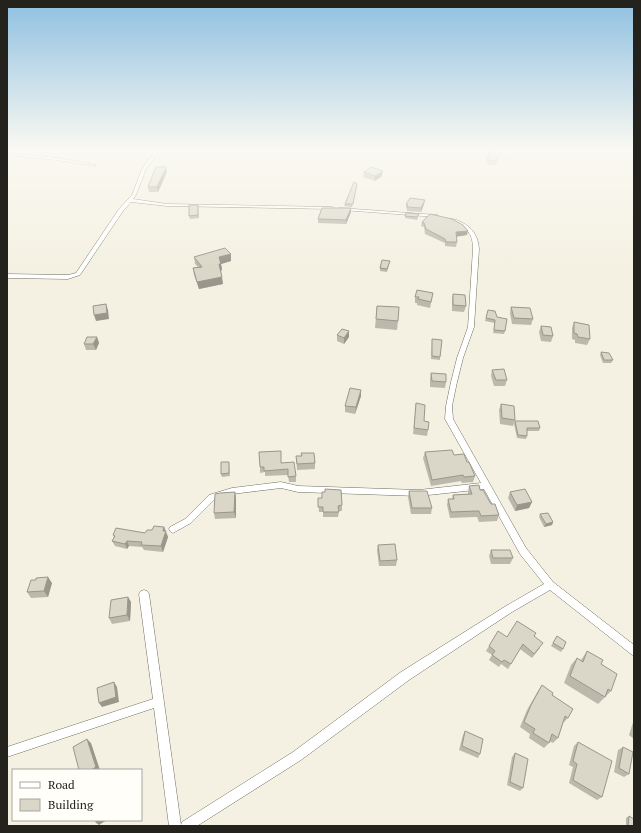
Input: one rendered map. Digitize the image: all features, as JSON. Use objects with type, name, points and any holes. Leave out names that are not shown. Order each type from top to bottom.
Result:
[{"type":"street","points":[[7,276],[68,277],[78,274],[137,189]]},
{"type":"street","points":[[129,200],[167,204],[346,209],[446,218],[465,226],[472,231],[476,239],[471,327],[460,358],[454,382],[449,406],[449,419],[523,551],[550,586],[634,651]]},
{"type":"street","points":[[173,529],[188,521],[212,497],[232,491],[281,485],[298,489],[419,493],[486,486]]},
{"type":"street","points":[[186,826],[297,756],[405,676],[509,609],[550,586]]},
{"type":"street","points":[[144,594],[175,826]]},
{"type":"street","points":[[7,752],[158,702]]},
{"type":"building","points":[[351,189],[356,189],[353,204],[345,204]]},
{"type":"building","points":[[410,198],[425,200],[421,208],[407,207],[408,205],[406,204]]},
{"type":"building","points":[[189,205],[198,205],[198,215],[189,216]]},
{"type":"building","points":[[322,208],[351,208],[346,220],[318,219]]},
{"type":"building","points":[[406,213],[419,214],[417,217],[405,216]]},
{"type":"building","points":[[430,214],[452,219],[463,225],[468,231],[456,232],[457,242],[446,242],[445,239],[426,229],[424,223],[422,222]]},
{"type":"building","points":[[225,248],[231,254],[219,257],[222,277],[197,282],[193,268],[202,267],[194,257]]},
{"type":"building","points":[[382,260],[390,261],[387,269],[380,268]]},
{"type":"building","points":[[417,290],[433,293],[431,302],[415,297]]},
{"type":"building","points":[[453,294],[465,295],[466,306],[453,305]]},
{"type":"building","points":[[106,304],[107,313],[94,315],[93,306]]},
{"type":"building","points":[[377,306],[399,307],[398,321],[376,319]]},
{"type":"building","points":[[511,307],[530,308],[533,319],[514,318]]},
{"type":"building","points":[[488,310],[495,311],[497,317],[507,319],[505,331],[494,330],[495,320],[486,318]]},
{"type":"building","points":[[574,322],[589,325],[590,339],[578,337],[577,334],[574,333]]},
{"type":"building","points":[[541,326],[551,327],[553,336],[543,335]]},
{"type":"building","points":[[342,329],[349,331],[344,338],[337,335]]},
{"type":"building","points":[[87,337],[97,337],[93,344],[84,344]]},
{"type":"building","points":[[432,339],[442,340],[440,357],[432,356]]},
{"type":"building","points":[[601,352],[609,353],[613,360],[604,360]]},
{"type":"building","points":[[504,369],[507,380],[496,380],[492,370]]},
{"type":"building","points":[[431,373],[446,374],[446,382],[432,381]]},
{"type":"building","points":[[350,388],[361,390],[356,407],[345,406]]},
{"type":"building","points":[[416,403],[425,405],[424,421],[429,422],[428,430],[414,428]]},
{"type":"building","points":[[501,404],[514,406],[515,420],[502,418]]},
{"type":"building","points":[[515,421],[538,421],[540,428],[527,428],[527,436],[518,435]]},
{"type":"building","points":[[452,450],[454,455],[464,454],[475,476],[464,477],[463,475],[432,480],[425,452]]},
{"type":"building","points":[[281,451],[281,463],[294,462],[296,476],[288,477],[288,469],[264,471],[264,467],[260,467],[259,452]]},
{"type":"building","points":[[301,453],[314,453],[315,463],[297,464],[296,456],[302,456]]},
{"type":"building","points":[[221,462],[229,462],[229,473],[221,474]]},
{"type":"building","points":[[479,485],[480,490],[483,490],[491,504],[495,504],[499,515],[481,516],[479,511],[451,512],[448,499],[454,499],[453,495],[472,494],[469,486]]},
{"type":"building","points":[[325,489],[341,490],[342,505],[338,506],[339,512],[323,512],[323,507],[318,507],[318,498],[322,498],[322,492],[325,492]]},
{"type":"building","points":[[525,489],[532,502],[517,505],[510,492]]},
{"type":"building","points":[[409,491],[427,491],[432,508],[412,508]]},
{"type":"building","points":[[235,492],[234,512],[214,513],[215,494]]},
{"type":"building","points":[[548,513],[553,522],[546,524],[540,514]]},
{"type":"building","points":[[154,526],[164,527],[163,531],[166,531],[161,546],[141,545],[142,542],[127,541],[125,544],[112,541],[115,536],[113,535],[116,528],[145,533],[147,530],[152,530]]},
{"type":"building","points":[[395,544],[397,560],[380,561],[378,545]]},
{"type":"building","points":[[491,550],[510,550],[513,558],[493,558]]},
{"type":"building","points":[[48,577],[44,591],[27,592],[31,580]]},
{"type":"building","points":[[128,597],[127,615],[109,618],[111,600]]},
{"type":"building","points":[[517,621],[536,633],[534,636],[543,643],[534,654],[523,644],[511,664],[504,660],[502,662],[492,655],[495,651],[489,646],[498,631],[507,637]]},
{"type":"building","points":[[557,636],[566,642],[563,649],[553,643]]},
{"type":"building","points":[[587,651],[603,660],[601,664],[617,674],[611,691],[608,689],[605,697],[570,676],[577,658],[583,662]]},
{"type":"building","points":[[114,682],[116,697],[99,703],[97,688]]},
{"type":"building","points":[[542,685],[553,693],[552,695],[573,709],[568,718],[565,716],[558,738],[552,734],[549,743],[533,733],[535,729],[524,722]]},
{"type":"building","points":[[465,731],[483,739],[480,754],[462,746]]},
{"type":"building","points":[[87,739],[96,767],[93,769],[79,769],[73,747]]},
{"type":"building","points":[[578,742],[612,761],[602,797],[573,780],[577,764],[573,761]]},
{"type":"building","points":[[623,747],[633,752],[629,774],[619,768]]},
{"type":"building","points":[[515,753],[528,759],[523,788],[510,782]]},
{"type":"building","points":[[629,816],[634,819],[634,826],[628,826]]}]
